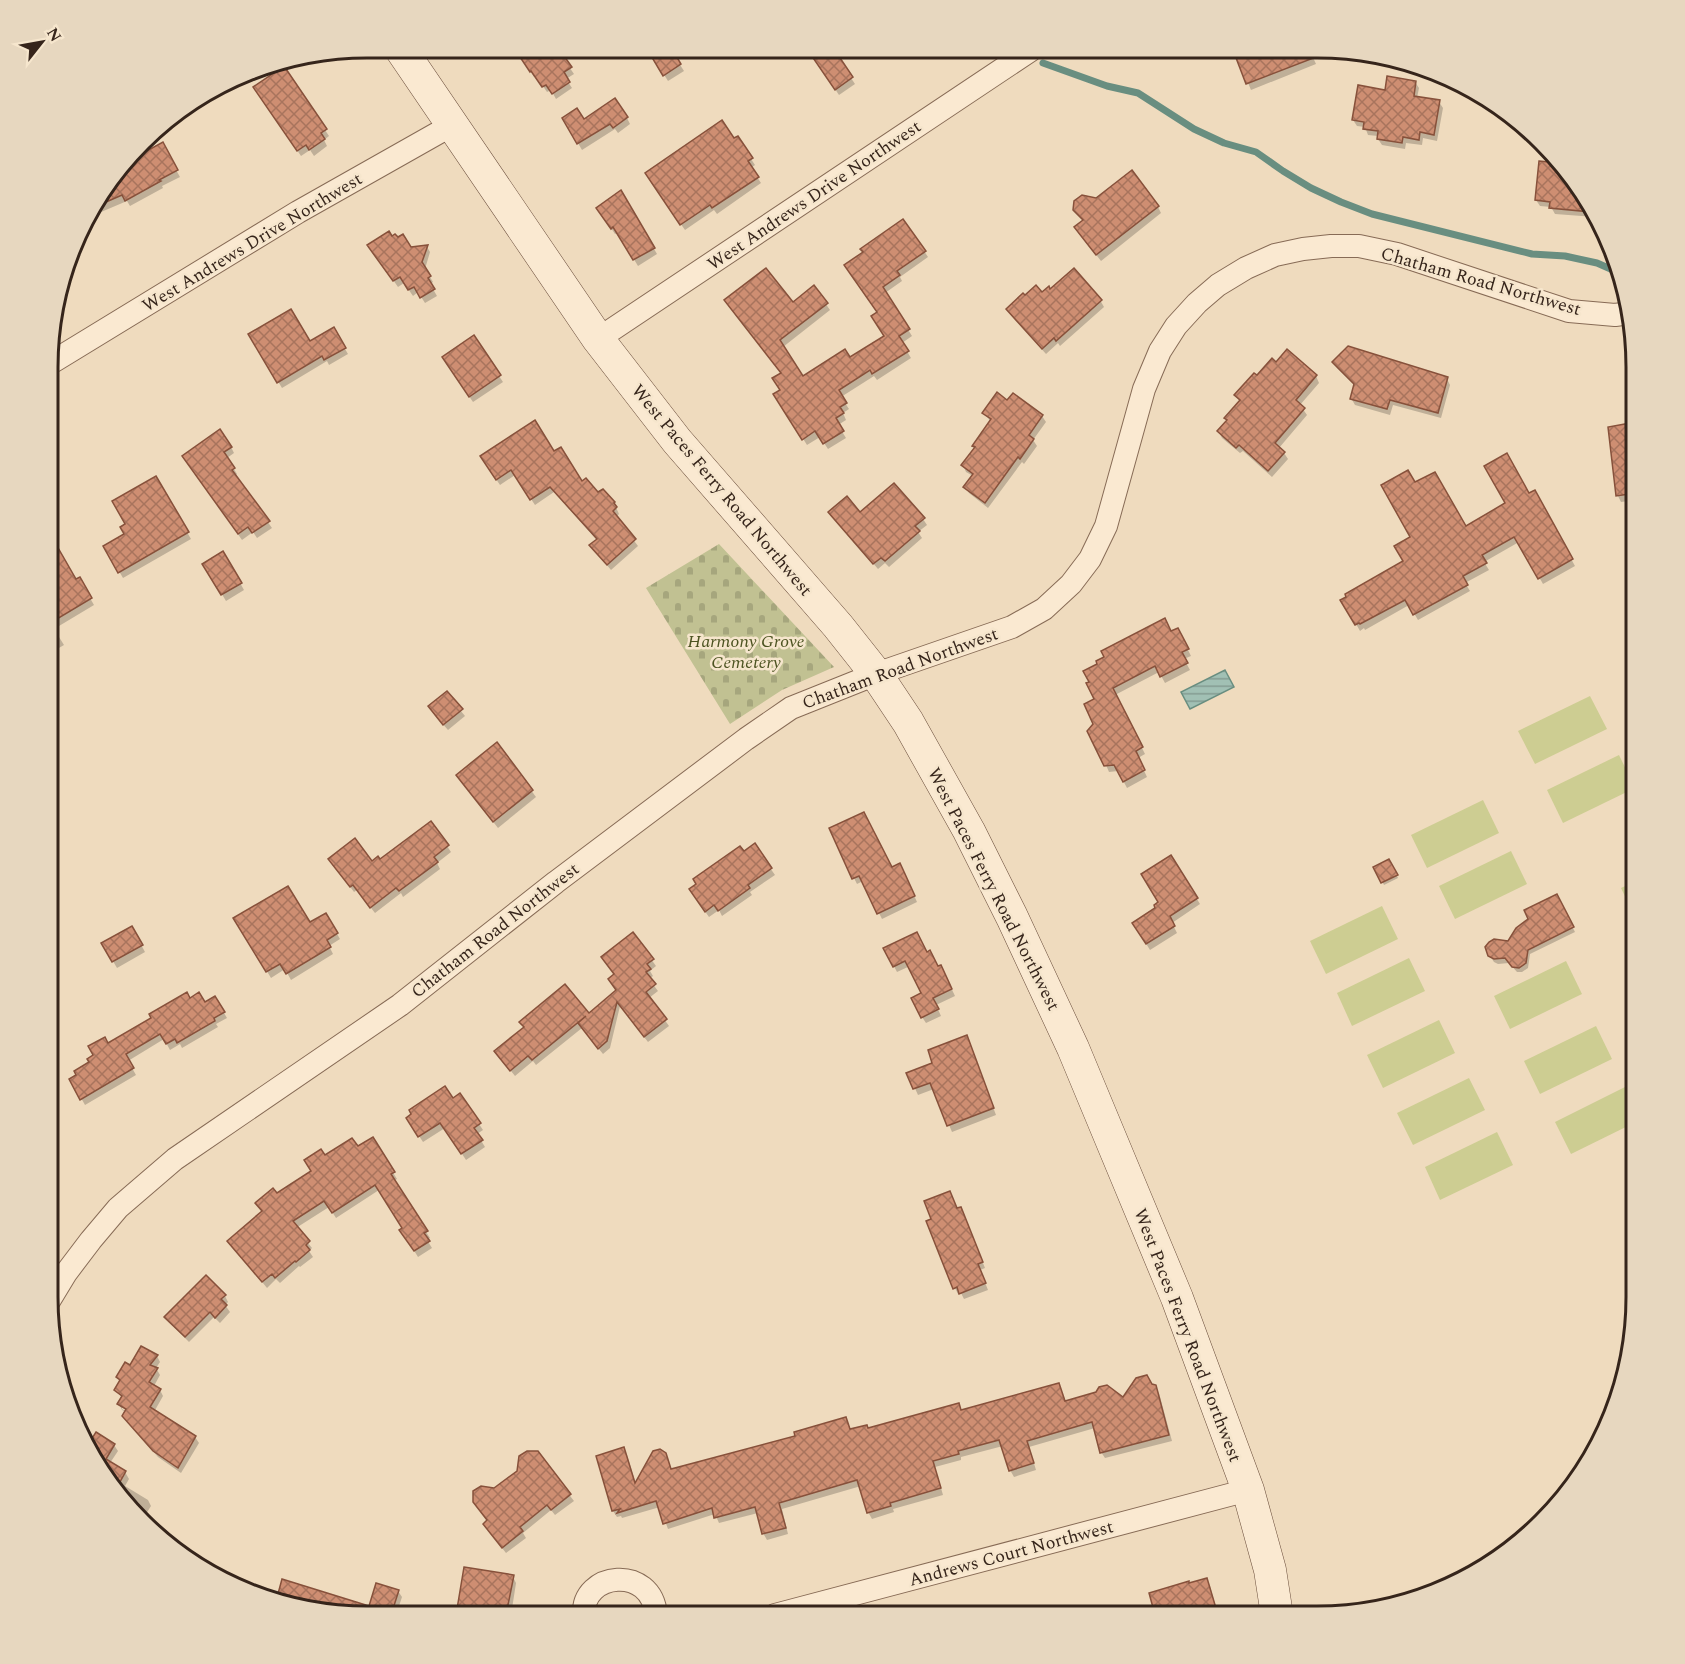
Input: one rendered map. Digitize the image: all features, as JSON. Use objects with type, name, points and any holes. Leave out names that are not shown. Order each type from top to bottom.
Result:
[{"type":"main road","name":"West Paces Ferry Road Northwest","points":[[407,58],[598,339],[677,441],[838,626],[876,674],[908,722],[969,831],[1012,917],[1073,1048],[1177,1298],[1248,1490],[1270,1570],[1276,1606]]},
{"type":"street","name":"West Andrews Drive Northwest","points":[[598,339],[1018,58]]},
{"type":"street","name":"West Andrews Drive Northwest","points":[[58,358],[298,212],[452,124]]},
{"type":"street","name":"Chatham Road Northwest","points":[[58,1286],[91,1240],[118,1208],[175,1159],[400,1005],[556,882],[791,708],[876,674],[1012,627],[1044,609],[1071,584],[1090,559],[1106,526],[1144,389],[1160,351],[1176,326],[1218,285],[1246,268],[1275,255],[1331,246],[1359,246],[1397,254],[1569,311],[1622,314]]},
{"type":"street","name":"Andrews Court Northwest","points":[[809,1606],[1248,1490]]},
{"type":"street","points":[[585,1606],[588,1597],[598,1586],[610,1580],[625,1579],[638,1584],[649,1593],[655,1606]]},
{"type":"green space","name":"Harmony Grove Cemetery","points":[[719,544],[834,667],[782,690],[730,724],[646,588]]},
{"type":"green space","points":[[1590,696],[1607,729],[1535,764],[1518,731]]},
{"type":"green space","points":[[1619,755],[1626,769],[1626,792],[1563,823],[1547,790]]},
{"type":"green space","points":[[1483,800],[1499,833],[1427,868],[1411,835]]},
{"type":"green space","points":[[1511,851],[1527,884],[1455,919],[1439,886]]},
{"type":"green space","points":[[1626,886],[1626,898],[1621,888]]},
{"type":"green space","points":[[1382,906],[1398,939],[1326,974],[1310,941]]},
{"type":"green space","points":[[1409,958],[1425,991],[1352,1026],[1337,993]]},
{"type":"green space","points":[[1566,961],[1582,994],[1510,1029],[1494,996]]},
{"type":"green space","points":[[1439,1020],[1455,1053],[1383,1088],[1367,1055]]},
{"type":"green space","points":[[1596,1026],[1612,1059],[1540,1094],[1524,1061]]},
{"type":"green space","points":[[1469,1078],[1485,1110],[1413,1145],[1397,1113]]},
{"type":"green space","points":[[1626,1086],[1626,1127],[1571,1154],[1555,1122]]},
{"type":"green space","points":[[1497,1132],[1513,1165],[1440,1200],[1425,1167]]},
{"type":"shaded area","points":[[1225,670],[1234,687],[1190,709],[1181,692]]},
{"type":"building","points":[[521,58],[566,58],[572,67],[564,72],[570,82],[552,94],[546,85],[542,87]]},
{"type":"building","points":[[652,58],[677,58],[681,64],[663,76]]},
{"type":"building","points":[[813,58],[840,58],[853,77],[835,90]]},
{"type":"building","points":[[1236,58],[1313,58],[1246,84]]},
{"type":"building","points":[[286,69],[327,129],[321,133],[325,139],[309,150],[306,145],[297,151],[253,87],[273,74]]},
{"type":"building","points":[[1387,76],[1416,81],[1414,96],[1440,100],[1434,135],[1420,132],[1419,140],[1403,137],[1402,143],[1377,139],[1378,131],[1363,129],[1364,122],[1352,120],[1358,85],[1385,90]]},
{"type":"building","points":[[615,98],[628,117],[613,128],[610,124],[577,144],[562,118],[577,108],[584,119]]},
{"type":"building","points":[[722,120],[734,138],[738,136],[753,158],[748,161],[759,177],[712,208],[710,205],[680,225],[645,173]]},
{"type":"building","points":[[163,142],[178,170],[125,201],[122,195],[108,201],[122,180],[148,150]]},
{"type":"building","points":[[1539,161],[1548,162],[1584,211],[1549,208],[1550,202],[1535,200]]},
{"type":"building","points":[[1132,170],[1159,206],[1096,255],[1074,227],[1083,220],[1073,210],[1074,201],[1082,195],[1096,198]]},
{"type":"building","points":[[621,190],[655,248],[633,260],[613,227],[611,229],[596,208]]},
{"type":"building","points":[[903,219],[926,251],[897,271],[900,275],[883,287],[910,329],[899,336],[909,351],[872,374],[870,370],[839,390],[847,403],[840,407],[844,413],[836,418],[844,431],[823,444],[815,431],[802,440],[773,394],[780,390],[772,378],[781,373],[724,300],[766,268],[793,302],[814,285],[828,303],[780,340],[803,376],[845,349],[850,357],[884,336],[871,316],[877,312],[844,265],[863,252],[860,249]]},
{"type":"building","points":[[389,231],[392,236],[395,234],[398,237],[403,234],[411,247],[428,245],[422,262],[431,276],[428,278],[435,289],[420,298],[414,287],[408,290],[400,277],[393,281],[367,245]]},
{"type":"building","points":[[1074,268],[1102,300],[1056,341],[1054,338],[1042,349],[1006,309],[1023,293],[1025,295],[1036,285],[1042,292],[1049,286],[1050,289]]},
{"type":"building","points":[[291,309],[310,341],[334,327],[346,348],[324,360],[322,356],[277,383],[248,334]]},
{"type":"building","points":[[474,335],[501,375],[469,397],[442,357]]},
{"type":"building","points":[[1348,346],[1448,377],[1438,413],[1390,400],[1387,409],[1350,399],[1354,384],[1332,362]]},
{"type":"building","points":[[1287,349],[1317,375],[1296,400],[1305,408],[1275,443],[1285,452],[1268,471],[1239,445],[1236,448],[1217,431],[1227,420],[1224,418],[1240,400],[1234,395],[1254,373],[1257,375],[1272,358],[1276,362]]},
{"type":"building","points":[[997,392],[1007,400],[1013,393],[1043,415],[1029,435],[1034,439],[985,503],[963,487],[973,474],[961,465],[975,447],[972,446],[991,419],[982,413]]},
{"type":"building","points":[[535,420],[554,451],[561,447],[582,481],[586,478],[598,492],[603,489],[615,502],[617,507],[613,511],[636,539],[607,565],[589,545],[597,539],[550,487],[530,500],[511,470],[496,480],[480,456]]},
{"type":"building","points":[[1626,424],[1626,494],[1616,496],[1608,427]]},
{"type":"building","points":[[220,429],[232,447],[224,452],[235,468],[232,470],[270,521],[252,533],[248,527],[238,534],[182,456]]},
{"type":"building","points":[[1507,453],[1529,493],[1535,490],[1573,559],[1538,579],[1514,537],[1482,555],[1487,563],[1463,576],[1468,585],[1413,615],[1405,600],[1355,625],[1340,600],[1346,597],[1345,594],[1403,561],[1394,546],[1410,537],[1381,485],[1408,470],[1415,482],[1435,472],[1466,526],[1505,503],[1484,466]]},
{"type":"building","points":[[156,476],[189,532],[118,573],[103,546],[124,534],[120,527],[125,524],[112,501]]},
{"type":"building","points":[[894,483],[925,518],[915,526],[920,531],[885,561],[881,558],[873,564],[828,512],[847,496],[860,512]]},
{"type":"building","points":[[58,548],[76,579],[80,577],[92,598],[58,618]]},
{"type":"building","points":[[223,551],[242,583],[221,595],[202,564]]},
{"type":"building","points":[[1165,618],[1171,631],[1178,628],[1189,649],[1182,652],[1188,663],[1160,677],[1155,666],[1113,688],[1143,747],[1136,751],[1145,770],[1123,782],[1114,765],[1104,766],[1087,731],[1093,724],[1084,704],[1094,699],[1083,671],[1097,664],[1096,661],[1104,657],[1101,651]]},
{"type":"building","points":[[447,691],[463,709],[443,725],[428,706]]},
{"type":"building","points":[[497,742],[533,790],[493,822],[456,775]]},
{"type":"building","points":[[864,812],[892,867],[900,863],[915,896],[877,914],[859,876],[852,879],[829,828]]},
{"type":"building","points":[[431,821],[449,845],[434,857],[438,862],[399,891],[396,888],[370,908],[353,885],[350,887],[328,859],[355,838],[372,861],[378,856],[380,859]]},
{"type":"building","points":[[755,843],[772,868],[748,885],[750,888],[718,911],[714,905],[705,912],[689,889],[696,884],[693,879],[740,846],[744,851]]},
{"type":"building","points":[[1171,855],[1198,898],[1170,916],[1175,926],[1146,944],[1132,923],[1155,908],[1154,905],[1158,902],[1141,874]]},
{"type":"building","points":[[1389,859],[1398,875],[1381,883],[1373,867]]},
{"type":"building","points":[[288,886],[310,922],[326,913],[338,933],[327,940],[331,947],[286,974],[280,964],[266,972],[233,918]]},
{"type":"building","points":[[1557,894],[1574,927],[1528,950],[1526,963],[1519,968],[1512,967],[1505,958],[1494,959],[1488,956],[1485,947],[1489,942],[1494,939],[1508,941],[1516,928],[1528,919],[1524,910]]},
{"type":"building","points":[[132,926],[143,945],[112,962],[101,943]]},
{"type":"building","points":[[633,932],[654,959],[647,964],[651,969],[646,972],[656,984],[646,992],[667,1019],[644,1037],[617,1002],[607,1041],[598,1049],[578,1023],[586,1016],[532,1060],[528,1056],[510,1071],[494,1051],[524,1027],[519,1022],[565,984],[589,1013],[616,990],[608,979],[614,974],[601,957]]},
{"type":"building","points":[[917,932],[927,952],[930,950],[938,966],[941,965],[952,989],[933,998],[939,1009],[921,1018],[911,998],[921,993],[905,961],[893,967],[883,948]]},
{"type":"building","points":[[187,992],[190,998],[199,992],[205,1002],[215,996],[225,1012],[214,1018],[215,1021],[177,1043],[175,1039],[166,1044],[160,1034],[126,1054],[134,1068],[80,1100],[69,1079],[76,1075],[74,1071],[89,1062],[87,1059],[93,1055],[88,1046],[105,1037],[108,1043],[151,1018],[149,1014]]},
{"type":"building","points":[[967,1035],[994,1108],[947,1126],[930,1083],[913,1089],[906,1073],[932,1063],[928,1050]]},
{"type":"building","points":[[445,1086],[453,1098],[460,1093],[481,1123],[474,1128],[483,1140],[461,1154],[440,1123],[418,1137],[406,1118],[411,1114],[409,1110]]},
{"type":"building","points":[[373,1137],[395,1172],[391,1174],[428,1231],[424,1233],[430,1241],[414,1251],[399,1230],[402,1228],[375,1185],[332,1213],[324,1201],[293,1221],[310,1241],[306,1245],[310,1250],[275,1278],[272,1274],[262,1282],[227,1241],[262,1211],[255,1203],[273,1188],[277,1193],[311,1171],[304,1160],[321,1149],[325,1155],[352,1138],[358,1146]]},
{"type":"building","points":[[950,1191],[957,1208],[961,1207],[983,1262],[978,1264],[986,1283],[959,1294],[957,1287],[953,1289],[926,1221],[931,1219],[924,1201]]},
{"type":"building","points":[[206,1275],[226,1295],[221,1299],[227,1305],[215,1318],[210,1312],[185,1337],[164,1317]]},
{"type":"building","points":[[141,1346],[158,1355],[150,1365],[158,1368],[149,1382],[161,1389],[150,1407],[196,1436],[178,1468],[153,1451],[122,1416],[126,1409],[117,1404],[122,1396],[114,1390],[120,1380],[116,1377],[125,1362],[130,1365]]},
{"type":"building","points":[[1147,1375],[1152,1384],[1156,1385],[1169,1435],[1100,1453],[1092,1422],[1027,1441],[1034,1463],[1009,1471],[999,1440],[958,1451],[959,1454],[933,1461],[941,1488],[890,1503],[891,1506],[867,1513],[857,1480],[779,1503],[786,1528],[762,1534],[755,1507],[714,1518],[712,1508],[663,1524],[656,1501],[617,1513],[620,1509],[612,1511],[596,1456],[624,1447],[635,1483],[653,1451],[660,1449],[666,1453],[671,1469],[795,1436],[794,1432],[846,1417],[850,1429],[867,1425],[868,1428],[959,1403],[961,1410],[1059,1383],[1065,1401],[1096,1392],[1099,1387],[1107,1385],[1123,1397],[1136,1378]]},
{"type":"building","points":[[96,1432],[115,1444],[106,1459],[126,1471],[120,1481],[100,1451],[92,1438]]},
{"type":"building","points":[[527,1451],[538,1451],[571,1494],[551,1510],[547,1505],[520,1527],[523,1531],[502,1548],[483,1524],[487,1520],[473,1502],[473,1491],[481,1486],[494,1488],[517,1471],[519,1456]]},
{"type":"building","points":[[464,1567],[514,1575],[508,1606],[458,1606]]},
{"type":"building","points":[[1207,1578],[1215,1606],[1153,1606],[1149,1593],[1189,1581],[1189,1583]]},
{"type":"building","points":[[282,1579],[369,1606],[308,1600],[278,1592]]},
{"type":"building","points":[[376,1583],[399,1590],[394,1606],[369,1606]]},
{"type":"waterway","points":[[1043,63],[1107,86],[1138,93],[1194,129],[1224,143],[1256,152],[1311,188],[1372,214],[1532,254],[1565,256],[1597,263],[1610,269]]}]
